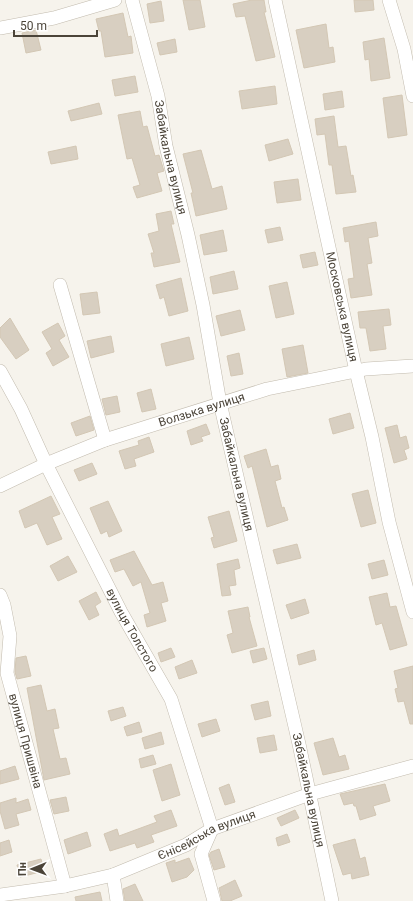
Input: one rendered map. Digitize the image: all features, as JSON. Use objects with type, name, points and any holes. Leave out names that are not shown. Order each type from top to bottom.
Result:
[{"type":"street","points":[[0,28],[54,18],[115,0]]},
{"type":"street","name":"Забайкальна вулиця","points":[[132,0],[158,96],[166,146],[200,289],[220,403],[269,609],[332,901]]},
{"type":"street","name":"Московська вулиця","points":[[275,0],[356,371],[372,437],[389,522],[413,612]]},
{"type":"street","points":[[390,0],[404,49],[413,96]]},
{"type":"street","points":[[60,285],[105,440]]},
{"type":"street","name":"Волзька вулиця","points":[[0,486],[46,464],[105,440],[267,389],[366,368],[413,366]]},
{"type":"street","name":"вулиця Толстого","points":[[0,371],[21,409],[46,464],[121,612],[171,699],[212,829]]},
{"type":"street","name":"вулиця Пришвіна","points":[[0,595],[4,605],[10,636],[7,673],[65,886]]},
{"type":"street","name":"Єнісейська вулиця","points":[[0,895],[65,886],[113,875],[186,845],[212,829],[310,794],[413,766]]},
{"type":"street","points":[[212,829],[201,854],[214,901]]},
{"type":"street","points":[[113,875],[117,901]]},
{"type":"building","points":[[183,0],[200,0],[205,27],[189,30]]},
{"type":"building","points":[[252,0],[264,0],[266,12],[264,12],[275,57],[256,61],[245,16],[236,17],[233,4]]},
{"type":"building","points":[[354,0],[373,0],[374,10],[355,12]]},
{"type":"building","points":[[161,1],[164,21],[150,23],[147,4]]},
{"type":"building","points":[[123,13],[128,37],[131,36],[133,53],[105,57],[101,31],[99,31],[96,19]]},
{"type":"building","points":[[326,24],[329,48],[333,47],[335,62],[304,68],[296,30]]},
{"type":"building","points":[[36,30],[41,50],[26,53],[22,33]]},
{"type":"building","points":[[384,38],[390,78],[371,81],[369,59],[365,60],[363,42]]},
{"type":"building","points":[[175,39],[177,52],[160,55],[157,43]]},
{"type":"building","points":[[135,76],[138,92],[115,96],[112,80]]},
{"type":"building","points":[[275,86],[277,104],[242,109],[239,91]]},
{"type":"building","points":[[342,91],[344,107],[325,110],[323,94]]},
{"type":"building","points":[[402,95],[407,135],[388,138],[383,98]]},
{"type":"building","points":[[99,103],[102,114],[71,121],[68,111]]},
{"type":"building","points":[[140,111],[143,127],[147,126],[155,156],[159,155],[164,171],[157,173],[162,191],[137,198],[133,187],[140,185],[132,158],[127,159],[118,115]]},
{"type":"building","points":[[334,116],[338,147],[346,146],[351,176],[353,175],[356,192],[336,194],[332,165],[329,165],[325,134],[317,135],[315,119]]},
{"type":"building","points":[[288,139],[293,154],[269,161],[265,145]]},
{"type":"building","points":[[76,146],[78,159],[51,164],[48,152]]},
{"type":"building","points":[[201,150],[212,189],[222,186],[227,209],[196,216],[191,193],[193,193],[183,154]]},
{"type":"building","points":[[298,179],[301,200],[277,203],[274,182]]},
{"type":"building","points":[[171,211],[174,224],[171,224],[180,262],[154,267],[151,253],[154,253],[148,234],[159,231],[156,214]]},
{"type":"building","points":[[376,222],[378,236],[368,238],[372,263],[367,264],[372,295],[351,298],[348,279],[354,278],[349,241],[345,242],[343,228]]},
{"type":"building","points":[[280,227],[283,240],[268,243],[265,230]]},
{"type":"building","points":[[223,230],[227,251],[204,255],[200,235]]},
{"type":"building","points":[[315,252],[318,265],[303,268],[300,255]]},
{"type":"building","points":[[234,271],[238,289],[213,294],[210,277]]},
{"type":"building","points":[[181,278],[188,311],[169,316],[164,297],[160,299],[156,285]]},
{"type":"building","points":[[287,282],[294,314],[276,318],[269,286]]},
{"type":"building","points":[[97,292],[100,313],[83,315],[80,294]]},
{"type":"building","points":[[389,309],[391,325],[383,326],[386,349],[370,351],[366,328],[360,328],[358,312]]},
{"type":"building","points":[[240,310],[245,330],[221,336],[216,316]]},
{"type":"building","points":[[10,318],[29,350],[16,359],[0,337],[0,328]]},
{"type":"building","points":[[58,323],[65,336],[59,340],[69,357],[53,366],[46,353],[52,349],[42,332]]},
{"type":"building","points":[[111,336],[114,352],[91,358],[87,341]]},
{"type":"building","points":[[189,337],[194,359],[166,366],[161,344]]},
{"type":"building","points":[[303,345],[308,373],[287,377],[282,349]]},
{"type":"building","points":[[239,353],[243,374],[231,376],[227,356]]},
{"type":"building","points":[[151,389],[156,409],[142,412],[137,393]]},
{"type":"building","points":[[117,396],[120,412],[106,415],[102,399]]},
{"type":"building","points":[[350,413],[354,428],[333,434],[329,419]]},
{"type":"building","points":[[90,416],[94,430],[76,436],[71,423]]},
{"type":"building","points":[[206,424],[210,434],[201,437],[203,441],[191,445],[187,431]]},
{"type":"building","points":[[397,425],[400,438],[406,436],[409,448],[404,450],[407,459],[394,463],[385,428]]},
{"type":"building","points":[[149,437],[154,452],[134,459],[136,466],[125,469],[119,451],[139,445],[138,441]]},
{"type":"building","points":[[266,449],[271,467],[278,465],[281,479],[275,481],[282,508],[284,507],[288,520],[267,527],[252,466],[248,468],[244,456]]},
{"type":"building","points":[[92,463],[97,474],[79,481],[74,470]]},
{"type":"building","points":[[368,490],[376,523],[361,527],[352,494]]},
{"type":"building","points":[[51,496],[60,514],[52,517],[62,539],[47,545],[37,523],[25,528],[19,511]]},
{"type":"building","points":[[108,501],[122,531],[109,537],[107,531],[101,534],[90,508]]},
{"type":"building","points":[[229,511],[237,541],[214,548],[211,538],[214,537],[208,517]]},
{"type":"building","points":[[297,544],[301,558],[277,564],[273,550]]},
{"type":"building","points":[[134,551],[152,585],[163,582],[168,601],[161,603],[166,621],[147,627],[144,615],[150,613],[141,582],[133,586],[124,569],[115,572],[110,560]]},
{"type":"building","points":[[68,556],[77,572],[58,581],[50,566]]},
{"type":"building","points":[[238,559],[240,568],[234,570],[236,585],[229,586],[231,595],[222,596],[217,564]]},
{"type":"building","points":[[384,560],[388,575],[372,579],[368,564]]},
{"type":"building","points":[[96,592],[101,602],[95,606],[99,615],[89,620],[79,601]]},
{"type":"building","points":[[387,593],[390,607],[396,606],[407,645],[390,650],[382,623],[376,625],[369,597]]},
{"type":"building","points":[[305,599],[309,613],[291,619],[286,605]]},
{"type":"building","points":[[248,607],[249,617],[257,646],[232,653],[227,635],[233,633],[228,611]]},
{"type":"building","points":[[171,648],[175,657],[161,662],[158,653]]},
{"type":"building","points":[[264,648],[267,659],[253,663],[250,651]]},
{"type":"building","points":[[314,650],[316,660],[299,665],[297,655]]},
{"type":"building","points":[[26,656],[31,676],[17,679],[15,672],[16,658]]},
{"type":"building","points":[[192,660],[197,673],[179,679],[175,667]]},
{"type":"building","points":[[413,666],[413,724],[410,724],[404,701],[398,702],[395,689],[398,688],[394,671]]},
{"type":"building","points":[[41,685],[47,711],[55,709],[59,728],[53,729],[60,759],[66,758],[70,774],[44,780],[27,688]]},
{"type":"building","points":[[268,701],[271,716],[255,720],[251,705]]},
{"type":"building","points":[[123,707],[126,716],[111,721],[108,711]]},
{"type":"building","points":[[216,719],[220,731],[202,737],[198,724]]},
{"type":"building","points":[[139,722],[142,732],[127,736],[124,727]]},
{"type":"building","points":[[161,732],[164,744],[145,749],[142,738]]},
{"type":"building","points":[[274,735],[277,750],[260,753],[257,738]]},
{"type":"building","points":[[333,738],[339,757],[345,755],[349,769],[323,775],[314,743]]},
{"type":"building","points":[[153,755],[156,764],[141,768],[139,759]]},
{"type":"building","points":[[171,764],[180,795],[162,801],[153,770]]},
{"type":"building","points":[[15,766],[19,779],[0,784],[0,771]]},
{"type":"building","points":[[229,784],[235,802],[225,805],[219,788]]},
{"type":"building","points":[[385,784],[390,801],[373,806],[376,815],[360,820],[356,806],[354,806],[353,803],[344,805],[340,794]]},
{"type":"building","points":[[66,797],[69,811],[54,814],[50,800]]},
{"type":"building","points":[[16,798],[16,803],[28,799],[31,810],[16,814],[19,825],[5,829],[0,811],[0,803]]},
{"type":"building","points":[[171,810],[177,826],[151,835],[154,842],[137,848],[135,843],[110,851],[104,834],[117,829],[119,836],[157,822],[154,816]]},
{"type":"building","points":[[295,810],[299,818],[281,826],[277,818]]},
{"type":"building","points":[[87,832],[91,846],[68,854],[64,840]]},
{"type":"building","points":[[287,834],[290,842],[278,846],[276,838]]},
{"type":"building","points":[[355,839],[360,859],[365,857],[369,875],[352,879],[351,873],[343,875],[333,845]]},
{"type":"building","points":[[9,840],[12,852],[0,856],[0,843]]},
{"type":"building","points":[[219,849],[225,867],[214,870],[209,855],[211,852]]},
{"type":"building","points":[[189,858],[194,870],[187,877],[172,882],[166,863],[175,860],[175,863]]},
{"type":"building","points":[[41,859],[44,871],[20,877],[17,865]]},
{"type":"building","points":[[235,880],[242,896],[230,901],[222,901],[219,888]]},
{"type":"building","points":[[135,884],[143,901],[125,901],[123,889]]},
{"type":"building","points":[[100,892],[102,901],[76,901],[75,897]]}]
